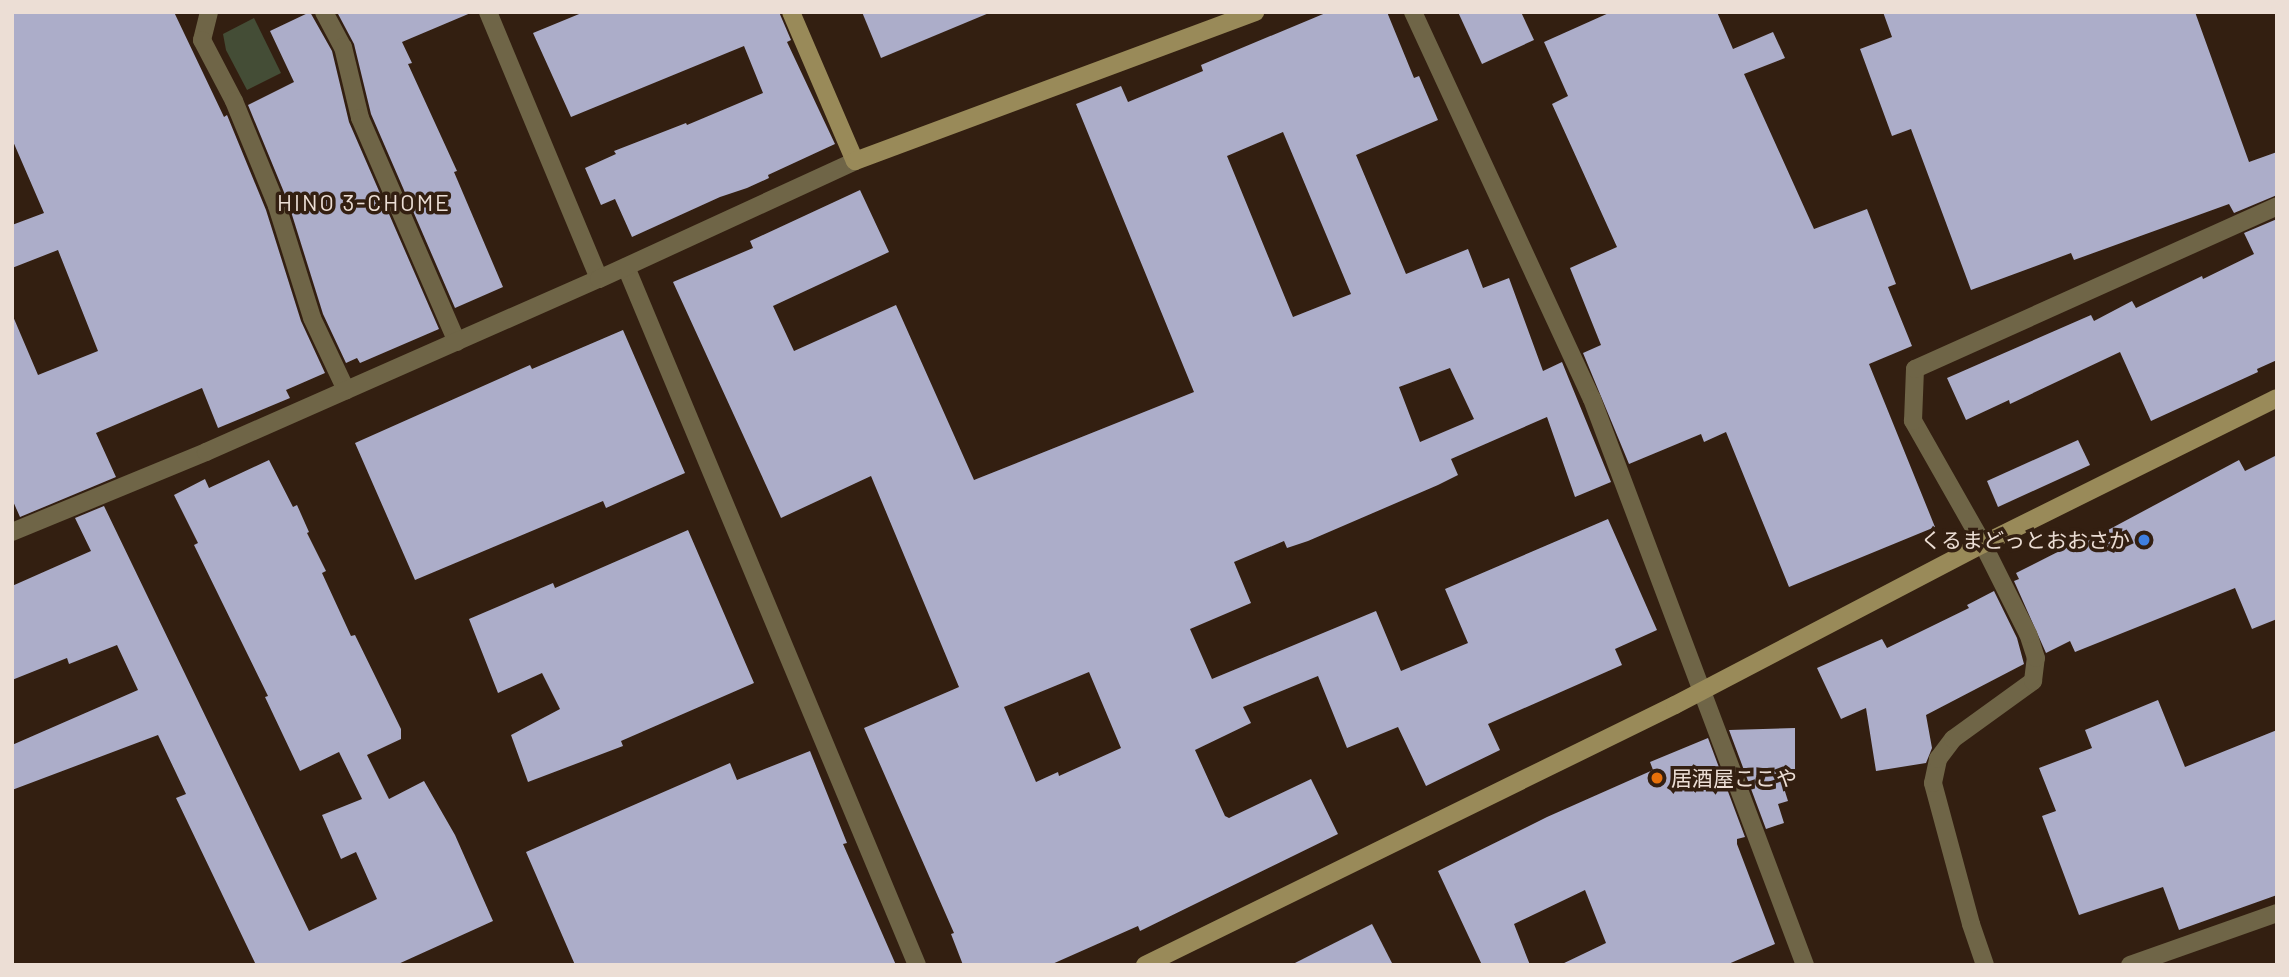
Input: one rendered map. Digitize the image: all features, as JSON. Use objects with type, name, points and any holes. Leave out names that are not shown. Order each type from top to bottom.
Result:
[{"type":"street","points":[[209,12],[202,40],[234,101],[273,195],[312,318],[346,390]]},
{"type":"street","points":[[324,12],[344,47],[360,118],[457,342]]},
{"type":"street","points":[[488,12],[599,279]]},
{"type":"street","points":[[791,12],[855,161]]},
{"type":"street","points":[[12,532],[206,452],[457,342],[855,161],[1255,12]]},
{"type":"street","points":[[1413,12],[1592,399],[1700,692],[1805,965]]},
{"type":"street","points":[[1986,965],[1971,924],[1933,783],[1938,759],[1953,738],[2033,681],[2036,658],[2028,634],[1983,544],[1913,421],[1915,369],[2277,206]]},
{"type":"street","points":[[626,267],[917,965]]},
{"type":"street","points":[[1152,963],[1700,692],[1983,544],[2277,398]]},
{"type":"street","points":[[2130,965],[2277,913]]},
{"type":"green space","points":[[254,18],[281,73],[247,90],[226,50],[223,34]]},
{"type":"building","points":[[12,12],[174,12],[224,117],[227,115],[266,210],[301,321],[325,373],[286,390],[290,398],[218,428],[202,388],[96,433],[116,477],[20,517],[12,499],[12,314],[38,375],[98,351],[58,250],[12,268],[12,225],[44,213],[12,139]]},
{"type":"building","points":[[310,12],[332,51],[349,122],[439,329],[360,363],[357,358],[346,363],[323,314],[288,202],[248,105],[294,82],[270,31]]},
{"type":"building","points":[[337,12],[473,12],[402,42],[412,63],[408,64],[457,171],[454,172],[503,287],[455,308],[371,114],[354,44]]},
{"type":"building","points":[[584,12],[779,12],[791,40],[787,42],[835,144],[768,175],[769,178],[632,237],[615,199],[601,205],[585,168],[616,154],[614,151],[686,123],[687,125],[763,93],[744,46],[571,117],[533,33]]},
{"type":"building","points":[[862,12],[989,12],[989,13],[881,58]]},
{"type":"building","points":[[1328,12],[1387,12],[1414,78],[1419,76],[1438,120],[1356,155],[1406,274],[1468,249],[1483,288],[1509,278],[1543,371],[1562,362],[1611,482],[1575,497],[1547,417],[1451,459],[1458,475],[1438,485],[1308,541],[1287,548],[1284,541],[1234,562],[1251,603],[1190,629],[1212,679],[1376,611],[1401,671],[1468,643],[1445,589],[1608,519],[1657,630],[1615,649],[1622,665],[1488,724],[1500,750],[1426,786],[1398,727],[1347,748],[1318,676],[1243,707],[1251,723],[1195,750],[1225,816],[1229,818],[1311,779],[1338,834],[1140,931],[1138,926],[1050,965],[963,965],[951,934],[954,933],[864,728],[959,687],[871,476],[781,518],[673,282],[753,248],[750,241],[860,190],[889,252],[773,306],[794,351],[896,305],[974,480],[1194,392],[1076,104],[1121,86],[1128,102],[1203,71],[1201,65]],"holes":[[[1283,132],[1351,294],[1293,317],[1227,156]],[[1450,368],[1474,419],[1420,442],[1399,387]],[[1089,672],[1121,748],[1059,776],[1058,772],[1036,782],[1004,707]]]},
{"type":"building","points":[[1458,12],[1521,12],[1534,40],[1482,64]]},
{"type":"building","points":[[1611,12],[1717,12],[1733,49],[1773,32],[1785,58],[1744,74],[1814,229],[1867,209],[1896,284],[1888,287],[1912,346],[1869,364],[1935,527],[1789,587],[1726,432],[1704,442],[1701,434],[1629,464],[1583,353],[1601,345],[1570,268],[1617,247],[1552,104],[1568,96],[1544,42]]},
{"type":"building","points":[[1883,12],[2195,12],[2249,162],[2277,152],[2277,195],[2234,213],[2229,204],[2074,260],[2071,253],[1971,290],[1911,129],[1892,136],[1860,49],[1892,37]]},
{"type":"building","points":[[2277,219],[2277,360],[2257,369],[2258,372],[2151,421],[2120,352],[2010,404],[2009,400],[1966,420],[1947,378],[2091,315],[2094,321],[2132,301],[2136,308],[2202,276],[2203,279],[2254,254],[2244,233]]},
{"type":"building","points":[[623,330],[685,473],[606,508],[603,501],[415,580],[355,443],[530,365],[532,369]]},
{"type":"building","points":[[2078,440],[2090,465],[1998,507],[1987,481]]},
{"type":"building","points":[[2277,455],[2277,619],[2252,629],[2235,588],[2075,652],[2070,641],[2046,653],[2014,581],[2019,579],[2016,573],[2093,534],[2095,537],[2239,460],[2245,471]]},
{"type":"building","points":[[269,460],[293,507],[297,505],[309,532],[307,533],[326,571],[322,573],[351,636],[355,635],[401,729],[401,739],[367,755],[389,799],[424,781],[455,835],[493,921],[396,965],[256,965],[176,798],[186,794],[158,735],[12,790],[12,745],[138,690],[117,645],[69,664],[67,658],[12,680],[12,586],[91,551],[75,518],[104,506],[309,931],[377,899],[356,852],[341,859],[322,815],[362,799],[339,752],[300,771],[265,697],[268,696],[194,545],[198,543],[174,495],[205,479],[209,488]]},
{"type":"building","points":[[688,530],[754,683],[621,741],[623,746],[528,782],[511,735],[560,709],[542,673],[498,693],[469,619],[553,583],[555,588]]},
{"type":"building","points":[[1994,591],[2017,638],[2024,664],[1926,715],[1932,748],[1926,763],[1876,771],[1866,708],[1841,719],[1817,668],[1882,639],[1887,648],[1969,608],[1967,605]]},
{"type":"building","points":[[2158,700],[2185,767],[2277,730],[2277,895],[2179,930],[2163,887],[2079,915],[2042,816],[2056,811],[2039,768],[2092,748],[2085,730]]},
{"type":"building","points":[[1795,728],[1795,769],[1778,769],[1788,801],[1778,804],[1784,823],[1766,829],[1729,730]]},
{"type":"building","points":[[1708,738],[1745,837],[1737,839],[1737,844],[1775,944],[1726,965],[1560,965],[1606,943],[1585,890],[1514,924],[1530,965],[1482,965],[1438,871],[1547,817],[1653,770],[1650,762]]},
{"type":"building","points":[[810,751],[847,843],[843,844],[896,965],[575,965],[526,852],[730,763],[737,780]]},
{"type":"building","points":[[1372,924],[1393,965],[1291,965]]},
{"type":"place","name":"くるまどっとおおさか","points":[[2144,540]]},
{"type":"place","name":"居酒屋ここや","points":[[1657,778]]},
{"type":"district","name":"HINO 3-CHOME","points":[[364,202]]}]
